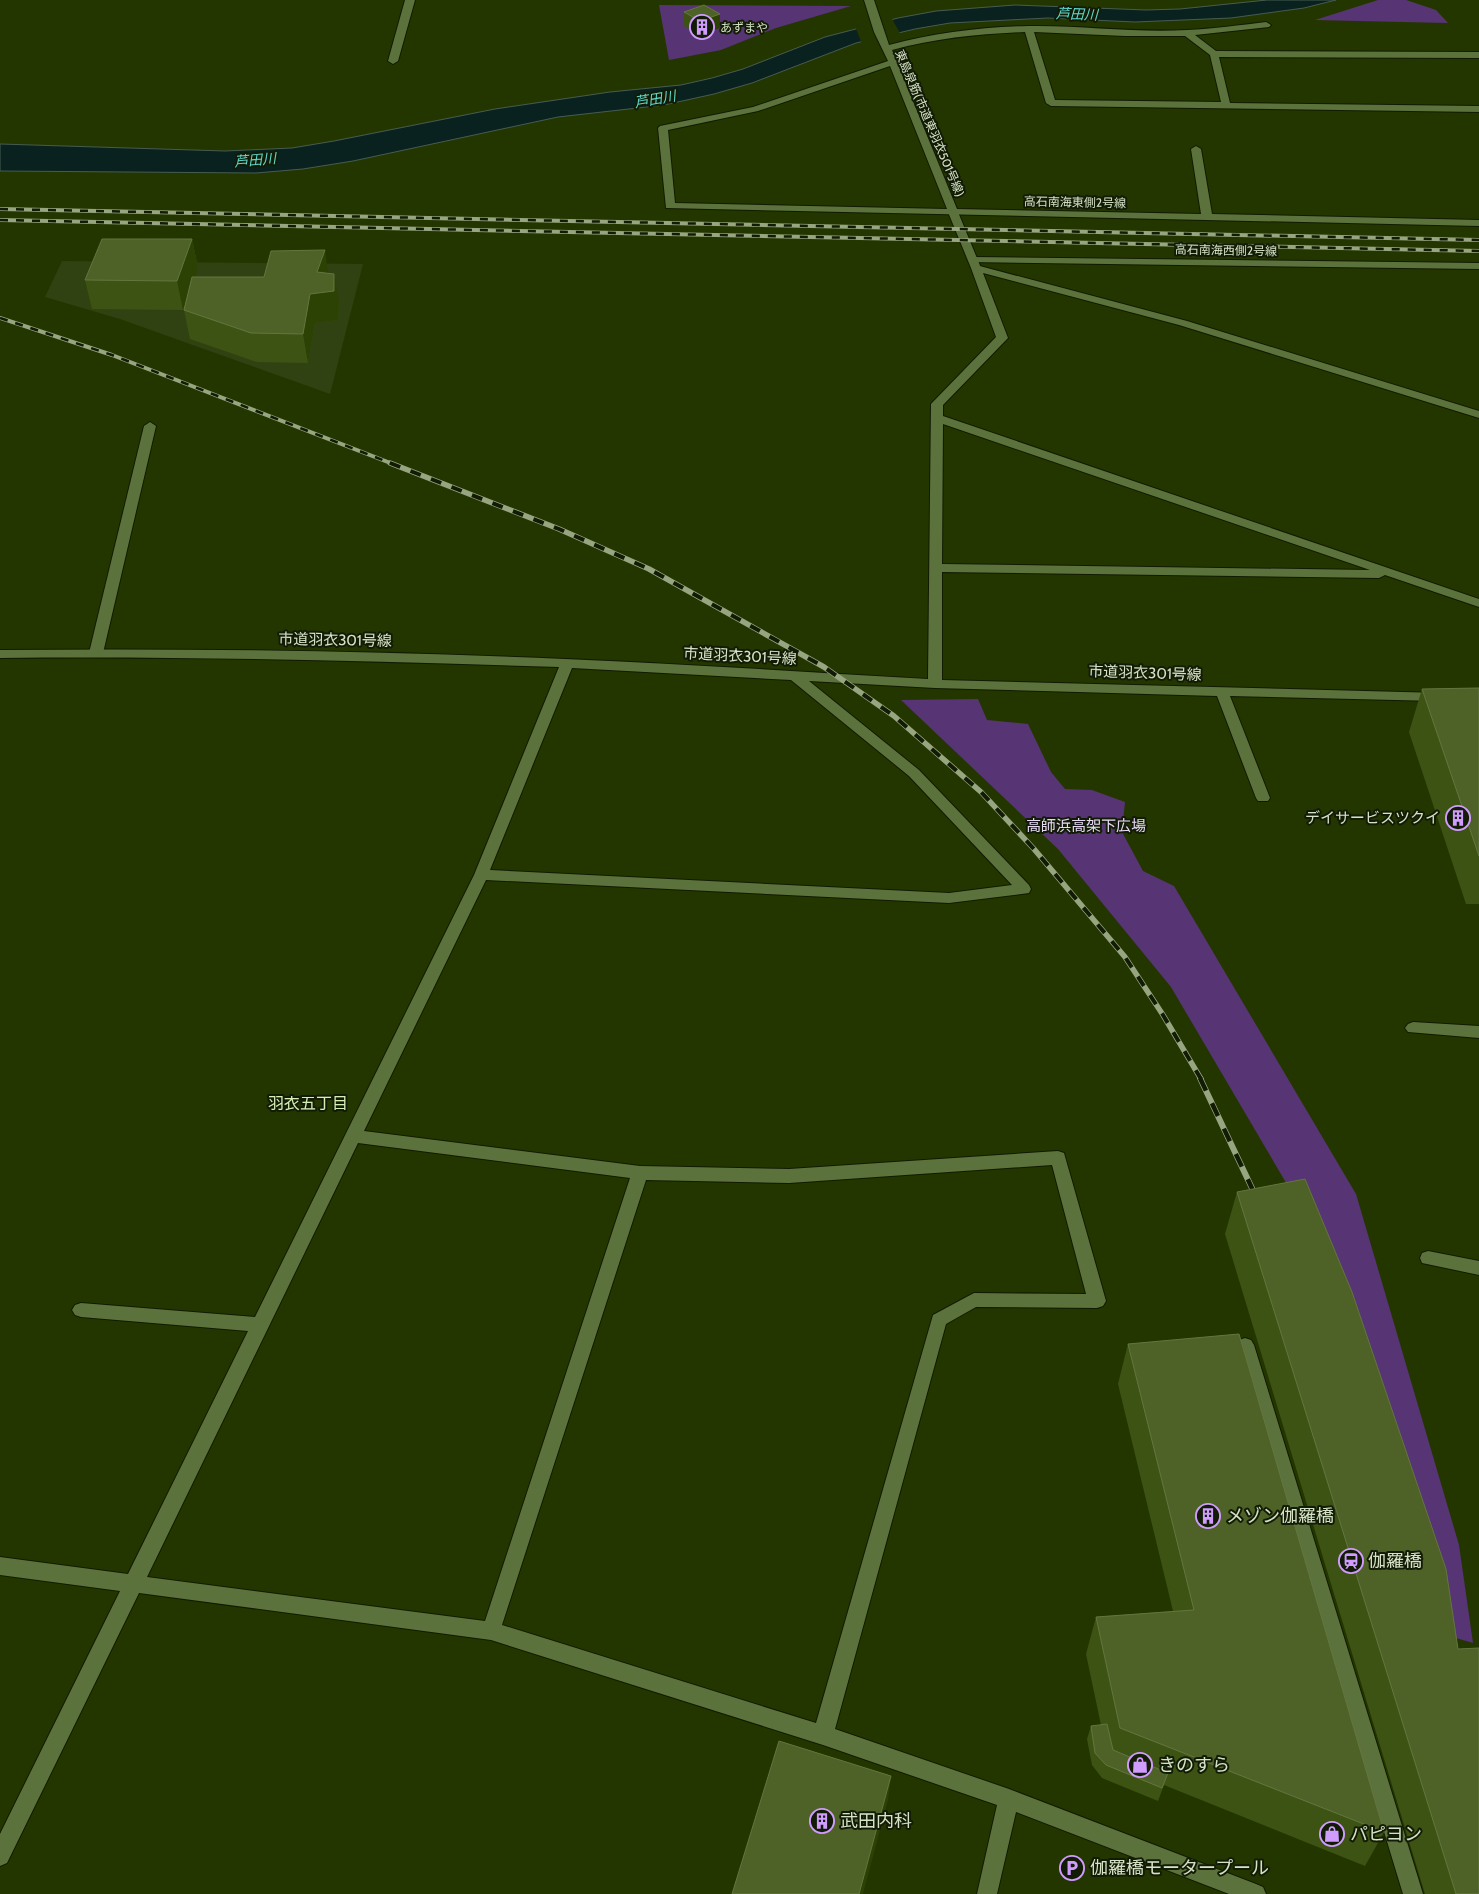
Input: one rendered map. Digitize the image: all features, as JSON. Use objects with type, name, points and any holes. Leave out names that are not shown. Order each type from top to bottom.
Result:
[{"type":"street","points":[[393,61],[410,0]]},
{"type":"street","name":"東島泉筋(市道東羽衣501号線)","points":[[870,4],[885,47],[893,62],[1002,338],[936,404],[937,418]]},
{"type":"street","points":[[885,47],[923,39],[985,31],[1029,28],[1125,33],[1187,33],[1266,25]]},
{"type":"street","points":[[1029,28],[1051,102],[1479,108]]},
{"type":"street","points":[[1187,33],[1214,54],[1479,55]]},
{"type":"street","points":[[1214,54],[1226,104]]},
{"type":"street","name":"高石南海東側2号線","points":[[893,62],[755,109],[663,128],[670,206],[1479,223]]},
{"type":"street","points":[[1196,149],[1207,217]]},
{"type":"street","points":[[974,264],[1183,323],[1479,415]]},
{"type":"street","name":"高石南海西側2号線","points":[[974,264],[1479,266]]},
{"type":"street","points":[[935,684],[937,418],[1479,603]]},
{"type":"street","points":[[96,653],[150,426]]},
{"type":"street","points":[[936,568],[1394,574]]},
{"type":"street","name":"市道羽衣301号線","points":[[0,654],[96,653],[362,656],[568,663],[935,684],[1479,698]]},
{"type":"street","points":[[0,1856],[481,874],[568,663]]},
{"type":"street","points":[[481,874],[950,898],[1024,888],[914,773],[794,676]]},
{"type":"street","points":[[1222,692],[1263,798]]},
{"type":"street","points":[[1413,1028],[1479,1032]]},
{"type":"street","points":[[353,1136],[640,1173],[789,1176],[1058,1158],[1097,1301],[974,1300],[939,1320],[823,1736]]},
{"type":"street","points":[[491,1631],[640,1173]]},
{"type":"street","points":[[1428,1258],[1479,1268]]},
{"type":"street","points":[[81,1310],[260,1325]]},
{"type":"street","points":[[1245,1345],[1413,1894]]},
{"type":"street","points":[[0,1566],[491,1631],[823,1736],[1009,1799],[1256,1894]]},
{"type":"street","points":[[987,1894],[1009,1799]]},
{"type":"shaded area","points":[[62,261],[363,264],[330,394],[120,319],[45,297]]},
{"type":"green space","points":[[1378,0],[1406,0],[1436,10],[1448,23],[1315,20]]},
{"type":"green space","points":[[659,5],[851,6],[776,28],[721,50],[669,60]]},
{"type":"green space","name":"高師浜高架下広場","points":[[978,699],[987,720],[1028,724],[1051,772],[1065,789],[1092,790],[1125,802],[1122,832],[1143,871],[1174,886],[1356,1194],[1459,1545],[1473,1643],[1439,1633],[1295,1198],[1171,987],[1058,849],[901,700]]},
{"type":"water","name":"芦田川","points":[[1267,0],[1336,0],[1304,8],[1231,18],[1135,22],[1048,18],[950,23],[856,43],[752,83],[714,94],[664,105],[558,117],[353,161],[303,169],[256,173],[0,171],[0,144],[225,151],[292,148],[495,109],[610,92],[681,85],[743,69],[825,37],[898,18],[936,11],[1015,5],[1146,10],[1180,9]]},
{"type":"pier","points":[[891,17],[901,35],[862,44],[855,26]]},
{"type":"building","points":[[704,5],[720,14],[700,21],[684,12]]},
{"type":"building","points":[[102,239],[192,239],[177,281],[85,280]]},
{"type":"building","points":[[325,250],[317,272],[334,274],[334,291],[310,294],[303,334],[251,333],[184,310],[192,277],[264,277],[271,251]]},
{"type":"building","points":[[1479,688],[1479,856],[1422,689]]},
{"type":"building","points":[[1305,1179],[1352,1292],[1446,1569],[1458,1649],[1479,1648],[1479,1894],[1456,1894],[1237,1192]]},
{"type":"building","name":"メゾン伽羅橋","points":[[1239,1334],[1384,1832],[1120,1728],[1096,1617],[1194,1610],[1128,1344]]},
{"type":"building","points":[[1107,1724],[1113,1750],[1168,1773],[1162,1788],[1106,1765],[1095,1753],[1091,1726]]},
{"type":"building","name":"武田内科","points":[[779,1741],[891,1776],[859,1894],[732,1894]]},
{"type":"railway","points":[[0,209],[1479,240]]},
{"type":"railway","points":[[0,220],[1479,251]]},
{"type":"railway","points":[[0,318],[112,355],[393,464]]},
{"type":"railway","points":[[390,463],[559,529],[649,569],[824,667],[894,716],[981,792],[1034,849],[1125,957],[1163,1015],[1201,1079]]},
{"type":"railway","points":[[1200,1078],[1258,1201]]},
{"type":"place","name":"あずまや","points":[[702,27]]},
{"type":"place","name":"デイサービスツクイ","points":[[1458,818]]},
{"type":"place","name":"メゾン伽羅橋","points":[[1208,1516]]},
{"type":"place","name":"伽羅橋","points":[[1351,1561]]},
{"type":"place","name":"きのすら","points":[[1140,1765]]},
{"type":"place","name":"武田内科","points":[[822,1821]]},
{"type":"place","name":"パピヨン","points":[[1332,1834]]},
{"type":"place","name":"伽羅橋モータープール","points":[[1072,1868]]},
{"type":"district","name":"羽衣五丁目","points":[[308,1103]]}]
